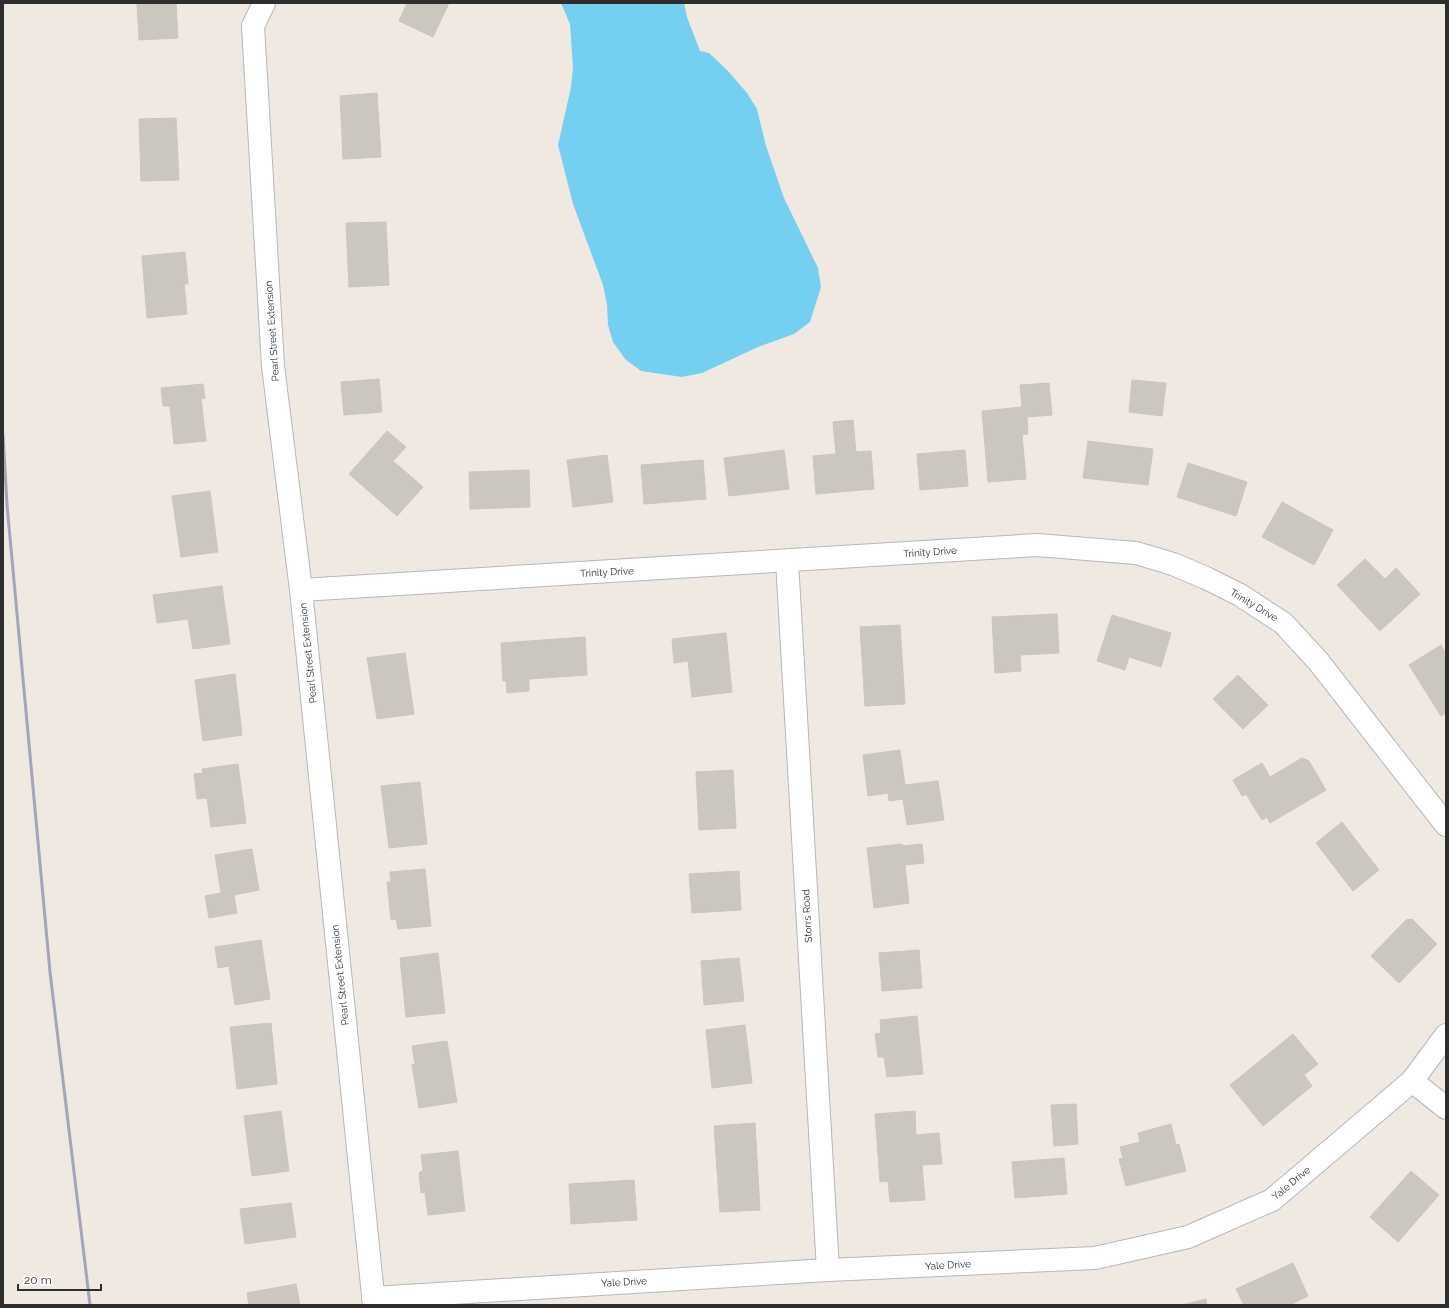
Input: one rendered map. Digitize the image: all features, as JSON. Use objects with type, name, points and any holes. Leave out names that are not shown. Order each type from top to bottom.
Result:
[{"type":"street","name":"Pearl Street Extension","points":[[264,3],[253,26],[273,366],[301,590],[373,1301]]},
{"type":"street","name":"Trinity Drive","points":[[301,590],[1037,545],[1136,553],[1173,564],[1206,578],[1240,596],[1284,623],[1318,661],[1446,825]]},
{"type":"street","name":"Storrs Road","points":[[786,561],[828,1270]]},
{"type":"street","name":"Yale Drive","points":[[373,1301],[828,1270],[1095,1258],[1188,1237],[1272,1200],[1412,1082],[1446,1035]]},
{"type":"street","points":[[1412,1082],[1446,1108]]},
{"type":"water","points":[[561,3],[684,3],[687,17],[700,51],[709,53],[728,71],[747,93],[757,109],[766,146],[784,198],[818,268],[821,287],[810,322],[794,334],[758,347],[702,373],[682,377],[641,371],[625,359],[613,342],[608,325],[607,304],[603,285],[573,204],[558,145],[571,87],[573,68],[570,24]]},
{"type":"building","points":[[137,3],[176,3],[178,38],[139,40]]},
{"type":"building","points":[[407,3],[449,3],[433,37],[399,21]]},
{"type":"building","points":[[377,93],[381,157],[343,159],[340,96]]},
{"type":"building","points":[[176,118],[179,180],[141,181],[139,119]]},
{"type":"building","points":[[386,222],[389,285],[349,287],[346,223]]},
{"type":"building","points":[[185,252],[188,284],[184,284],[187,314],[147,318],[142,256]]},
{"type":"building","points":[[379,379],[382,412],[344,415],[341,382]]},
{"type":"building","points":[[1132,380],[1166,383],[1162,416],[1129,412]]},
{"type":"building","points":[[1049,383],[1052,415],[1027,417],[1028,434],[1022,435],[1026,479],[988,482],[982,411],[1022,407],[1020,385]]},
{"type":"building","points":[[203,384],[205,398],[201,399],[206,441],[174,444],[170,406],[163,406],[161,388]]},
{"type":"building","points":[[853,420],[856,452],[871,451],[874,489],[816,494],[813,456],[836,454],[833,422]]},
{"type":"building","points":[[387,431],[406,447],[393,461],[423,487],[397,516],[349,474]]},
{"type":"building","points":[[1088,441],[1153,449],[1148,485],[1083,478]]},
{"type":"building","points":[[784,450],[789,489],[729,496],[724,458]]},
{"type":"building","points":[[965,450],[968,486],[920,490],[917,454]]},
{"type":"building","points":[[607,455],[613,502],[573,507],[567,460]]},
{"type":"building","points":[[703,460],[706,499],[644,504],[641,465]]},
{"type":"building","points":[[1188,463],[1247,482],[1236,516],[1177,497]]},
{"type":"building","points":[[529,470],[530,507],[470,509],[469,472]]},
{"type":"building","points":[[210,491],[218,552],[181,557],[172,496]]},
{"type":"building","points":[[1282,502],[1333,530],[1314,565],[1262,537]]},
{"type":"building","points":[[1365,559],[1385,579],[1396,568],[1420,594],[1380,631],[1337,585]]},
{"type":"building","points":[[222,586],[230,644],[193,649],[188,619],[157,623],[153,595]]},
{"type":"building","points":[[1057,614],[1059,653],[1020,655],[1021,671],[995,673],[992,617]]},
{"type":"building","points":[[1112,615],[1171,633],[1161,667],[1129,657],[1125,670],[1097,661]]},
{"type":"building","points":[[900,625],[905,704],[865,706],[860,627]]},
{"type":"building","points":[[726,633],[732,692],[692,697],[688,661],[674,663],[672,639]]},
{"type":"building","points":[[585,637],[587,675],[529,679],[529,691],[507,693],[506,681],[503,681],[501,643]]},
{"type":"building","points":[[1441,645],[1446,654],[1446,713],[1441,716],[1409,665]]},
{"type":"building","points":[[405,653],[414,714],[377,719],[367,658]]},
{"type":"building","points":[[235,674],[242,735],[203,741],[195,680]]},
{"type":"building","points":[[1238,675],[1268,705],[1243,729],[1213,699]]},
{"type":"building","points":[[900,750],[905,785],[938,781],[944,820],[907,825],[903,799],[889,801],[888,793],[868,796],[863,755]]},
{"type":"building","points":[[1302,758],[1309,761],[1326,790],[1270,823],[1267,817],[1262,820],[1246,794],[1242,796],[1233,780],[1262,763],[1270,777]]},
{"type":"building","points":[[238,764],[246,823],[211,827],[207,798],[197,799],[194,774],[203,773],[202,769]]},
{"type":"building","points":[[733,770],[736,828],[699,830],[696,772]]},
{"type":"building","points":[[420,782],[427,844],[389,848],[381,786]]},
{"type":"building","points":[[1342,822],[1379,870],[1353,891],[1316,843]]},
{"type":"building","points":[[901,844],[904,846],[922,844],[924,863],[905,865],[909,903],[874,908],[867,848]]},
{"type":"building","points":[[252,849],[259,890],[234,895],[237,913],[209,918],[205,896],[221,893],[215,855]]},
{"type":"building","points":[[425,869],[431,926],[398,929],[396,919],[391,920],[387,882],[391,882],[390,872]]},
{"type":"building","points":[[739,871],[741,910],[692,913],[689,874]]},
{"type":"building","points":[[1412,919],[1437,944],[1399,983],[1371,956],[1406,920]]},
{"type":"building","points":[[261,940],[270,999],[235,1005],[229,966],[218,968],[215,947]]},
{"type":"building","points":[[919,950],[922,988],[882,991],[879,953]]},
{"type":"building","points":[[438,953],[445,1013],[406,1017],[400,958]]},
{"type":"building","points":[[739,958],[744,1001],[704,1005],[701,961]]},
{"type":"building","points":[[917,1016],[923,1074],[887,1077],[884,1057],[878,1057],[875,1034],[881,1033],[880,1020]]},
{"type":"building","points":[[271,1023],[277,1084],[237,1089],[230,1027]]},
{"type":"building","points":[[745,1025],[752,1083],[712,1088],[706,1030]]},
{"type":"building","points":[[1293,1034],[1318,1064],[1304,1075],[1312,1086],[1263,1126],[1230,1085]]},
{"type":"building","points":[[447,1041],[457,1102],[419,1108],[412,1065],[415,1064],[412,1046]]},
{"type":"building","points":[[1076,1104],[1078,1144],[1054,1146],[1051,1105]]},
{"type":"building","points":[[281,1111],[289,1171],[252,1176],[244,1116]]},
{"type":"building","points":[[915,1111],[916,1135],[939,1133],[942,1164],[922,1165],[925,1200],[890,1202],[888,1181],[880,1182],[875,1114]]},
{"type":"building","points":[[755,1123],[760,1210],[720,1212],[714,1126]]},
{"type":"building","points":[[1171,1124],[1176,1145],[1179,1144],[1186,1171],[1126,1186],[1119,1159],[1123,1158],[1120,1147],[1140,1142],[1138,1133]]},
{"type":"building","points":[[458,1151],[465,1211],[428,1215],[425,1192],[421,1193],[419,1173],[423,1170],[421,1155]]},
{"type":"building","points":[[1064,1158],[1067,1194],[1015,1198],[1012,1162]]},
{"type":"building","points":[[1411,1171],[1439,1195],[1398,1242],[1370,1217]]},
{"type":"building","points":[[634,1180],[637,1220],[571,1224],[569,1184]]},
{"type":"building","points":[[291,1203],[296,1237],[245,1244],[240,1209]]},
{"type":"building","points":[[1293,1263],[1308,1296],[1290,1305],[1244,1305],[1236,1289]]},
{"type":"building","points":[[296,1284],[300,1305],[249,1305],[247,1293]]},
{"type":"building","points":[[1206,1299],[1207,1305],[1182,1305]]},
{"type":"railway","points":[[3,435],[7,505],[50,972],[90,1305]]}]
